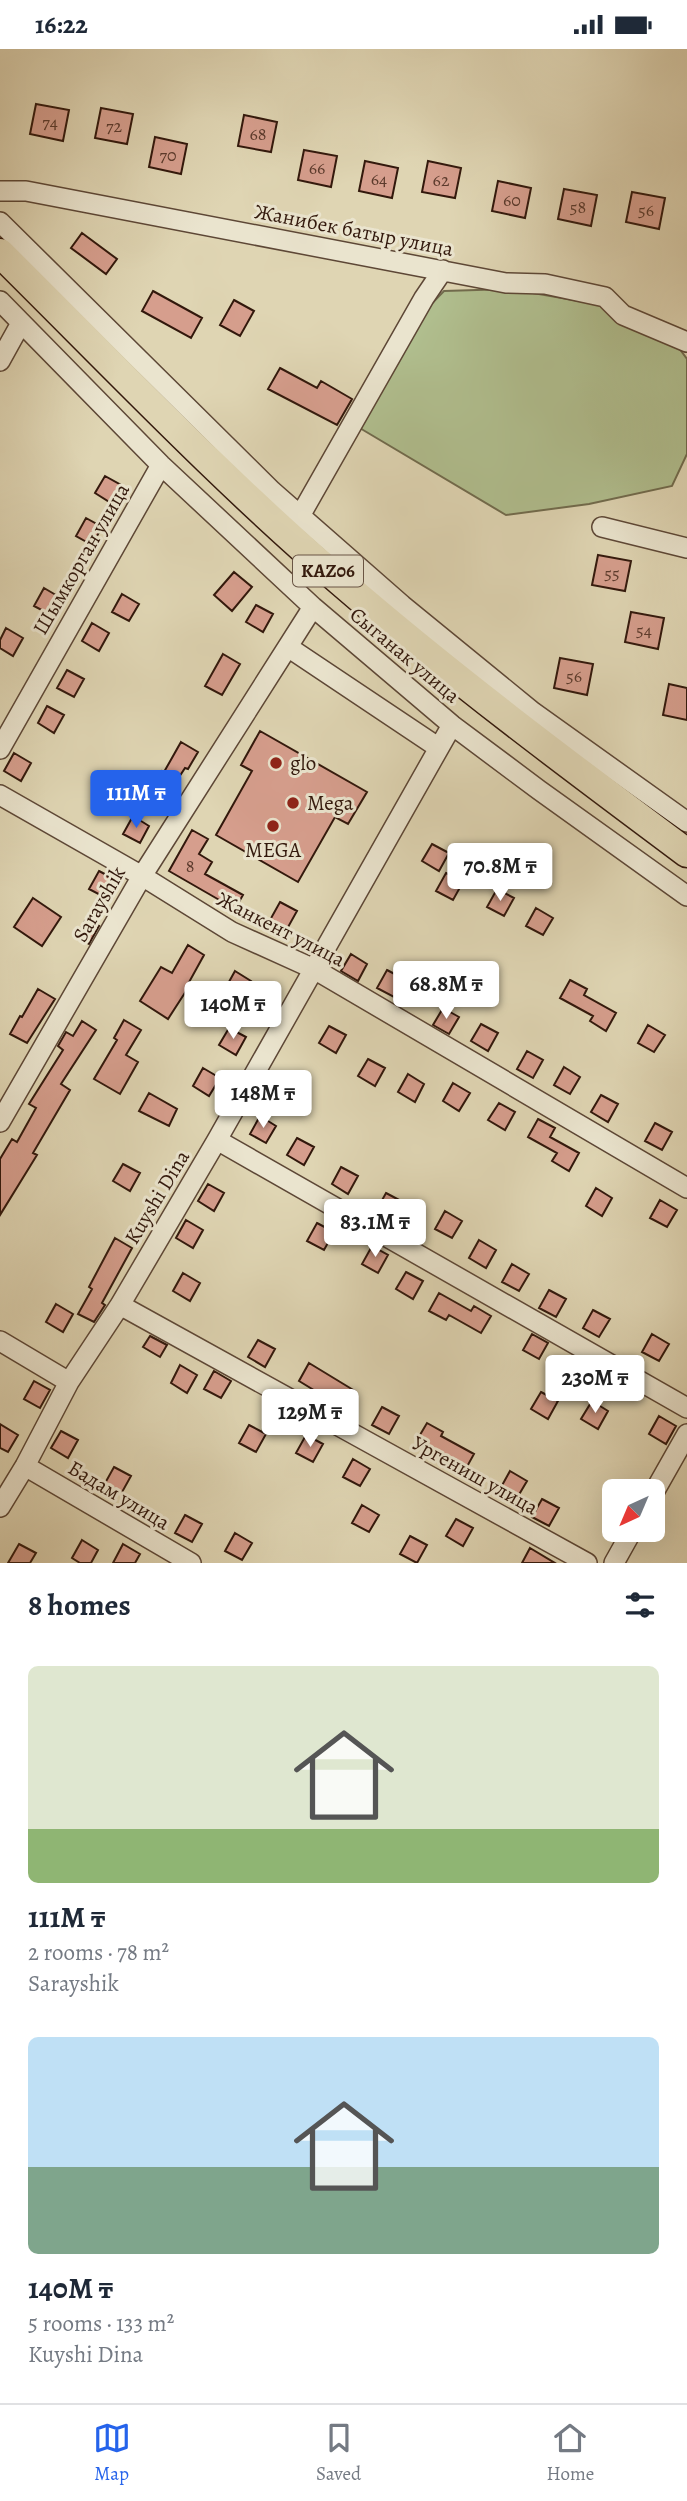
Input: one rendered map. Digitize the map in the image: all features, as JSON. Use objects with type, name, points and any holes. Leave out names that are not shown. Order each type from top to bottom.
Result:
[{"type":"highway","name":"KАZ06","points":[[0,254],[220,472],[339,581],[521,730],[687,853]]},
{"type":"highway","name":"KАZ06","points":[[0,274],[211,482],[330,592],[512,741],[687,870]]},
{"type":"street","name":"Жанибек батыр улица","points":[[0,191],[26,191],[506,283],[545,284],[605,297],[623,315],[687,342]]},
{"type":"street","points":[[0,222],[300,516],[402,605],[533,712],[687,822]]},
{"type":"street","points":[[300,516],[417,310],[443,270]]},
{"type":"street","name":"Сыганак улица","points":[[0,301],[161,465],[313,607],[452,725],[687,896]]},
{"type":"street","points":[[0,361],[22,323]]},
{"type":"street","name":"Шымкорган улица","points":[[0,749],[161,465]]},
{"type":"street","points":[[602,527],[687,548]]},
{"type":"street","name":"Sarayshik","points":[[0,1122],[142,876],[313,607]]},
{"type":"street","points":[[288,647],[439,748]]},
{"type":"street","name":"Kuyshi Dina","points":[[0,1507],[69,1382],[120,1305],[218,1140],[452,725]]},
{"type":"street","name":"Жанкент улица","points":[[0,795],[142,876],[232,932],[314,969],[687,1188]]},
{"type":"street","points":[[218,1140],[687,1408]]},
{"type":"street","name":"Ургениш улица","points":[[120,1305],[587,1563]]},
{"type":"street","points":[[0,1341],[69,1382]]},
{"type":"street","points":[[662,1479],[687,1434]]},
{"type":"street","name":"Бадам улица","points":[[25,1466],[191,1563]]},
{"type":"street","points":[[614,1563],[626,1542]]},
{"type":"green space","points":[[510,289],[602,305],[673,340],[687,359],[687,454],[672,486],[589,504],[506,515],[353,424],[410,326],[444,291]]},
{"type":"building","points":[[36,104],[69,110],[63,141],[30,134]]},
{"type":"building","points":[[101,108],[133,114],[127,144],[95,138]]},
{"type":"building","points":[[244,115],[277,122],[271,152],[238,146]]},
{"type":"building","points":[[155,137],[187,144],[181,174],[149,167]]},
{"type":"building","points":[[304,150],[337,156],[331,187],[298,180]]},
{"type":"building","points":[[365,161],[398,168],[392,198],[359,191]]},
{"type":"building","points":[[428,161],[461,168],[455,198],[422,192]]},
{"type":"building","points":[[498,181],[531,188],[525,218],[492,211]]},
{"type":"building","points":[[564,189],[597,195],[591,226],[558,219]]},
{"type":"building","points":[[632,192],[665,198],[659,229],[626,222]]},
{"type":"building","points":[[82,233],[117,259],[106,274],[71,248]]},
{"type":"building","points":[[153,291],[202,318],[191,338],[142,311]]},
{"type":"building","points":[[234,300],[254,311],[240,336],[220,325]]},
{"type":"building","points":[[280,368],[317,388],[321,381],[352,399],[337,425],[268,389]]},
{"type":"building","points":[[105,476],[121,485],[111,503],[95,493]]},
{"type":"building","points":[[86,518],[102,527],[92,545],[76,536]]},
{"type":"building","points":[[598,555],[631,561],[625,591],[592,585]]},
{"type":"building","points":[[234,572],[252,587],[232,611],[214,595]]},
{"type":"building","points":[[44,588],[61,598],[51,615],[34,606]]},
{"type":"building","points":[[122,594],[139,604],[129,621],[112,612]]},
{"type":"building","points":[[256,605],[273,614],[263,632],[246,622]]},
{"type":"building","points":[[631,612],[664,618],[658,649],[625,642]]},
{"type":"building","points":[[92,623],[109,633],[99,651],[82,641]]},
{"type":"building","points":[[6,628],[23,638],[13,656],[0,648],[0,640]]},
{"type":"building","points":[[223,654],[240,664],[222,695],[205,686]]},
{"type":"building","points":[[560,658],[593,664],[587,695],[554,688]]},
{"type":"building","points":[[67,670],[84,679],[74,697],[57,688]]},
{"type":"building","points":[[669,684],[687,688],[687,720],[663,715]]},
{"type":"building","points":[[47,706],[64,715],[54,733],[38,723]]},
{"type":"building","points":[[260,731],[367,792],[348,824],[335,817],[298,882],[216,835],[252,771],[241,765]]},
{"type":"building","points":[[181,742],[198,752],[161,805],[146,796]]},
{"type":"building","points":[[14,753],[31,763],[21,781],[4,771]]},
{"type":"building","points":[[133,816],[149,826],[140,843],[123,834]]},
{"type":"building","points":[[192,830],[208,839],[199,854],[212,862],[205,874],[243,895],[235,909],[169,871]]},
{"type":"building","points":[[432,844],[449,853],[439,871],[422,861]]},
{"type":"building","points":[[99,871],[116,880],[106,898],[89,889]]},
{"type":"building","points":[[446,873],[463,882],[453,900],[436,891]]},
{"type":"building","points":[[497,889],[514,898],[504,916],[487,907]]},
{"type":"building","points":[[33,898],[61,917],[42,946],[14,927]]},
{"type":"building","points":[[280,902],[297,911],[287,929],[270,920]]},
{"type":"building","points":[[536,908],[553,918],[543,935],[526,926]]},
{"type":"building","points":[[86,919],[99,926],[89,944],[76,937]]},
{"type":"building","points":[[188,945],[204,955],[188,984],[190,985],[168,1019],[140,1001],[161,967],[172,973]]},
{"type":"building","points":[[351,954],[367,964],[358,981],[341,971]]},
{"type":"building","points":[[387,970],[404,979],[394,997],[377,988]]},
{"type":"building","points":[[235,971],[251,981],[241,998],[225,989]]},
{"type":"building","points":[[570,980],[587,989],[584,995],[616,1013],[606,1031],[590,1021],[593,1016],[560,998]]},
{"type":"building","points":[[38,989],[55,999],[27,1043],[10,1034]]},
{"type":"building","points":[[443,1008],[459,1017],[449,1034],[433,1025]]},
{"type":"building","points":[[124,1020],[141,1030],[126,1055],[138,1062],[120,1094],[94,1079],[117,1040],[114,1038]]},
{"type":"building","points":[[82,1021],[96,1030],[61,1084],[70,1090],[33,1153],[37,1155],[0,1215],[0,1159],[12,1139],[17,1142],[36,1108],[29,1104],[63,1050],[58,1046],[66,1032],[73,1036]]},
{"type":"building","points":[[481,1024],[498,1033],[488,1051],[471,1041]]},
{"type":"building","points":[[648,1025],[665,1035],[654,1052],[638,1043]]},
{"type":"building","points":[[329,1026],[346,1035],[336,1053],[319,1043]]},
{"type":"building","points":[[229,1028],[246,1037],[236,1055],[219,1045]]},
{"type":"building","points":[[527,1051],[543,1060],[533,1078],[517,1069]]},
{"type":"building","points":[[368,1059],[385,1068],[375,1086],[358,1076]]},
{"type":"building","points":[[564,1067],[580,1077],[570,1094],[554,1085]]},
{"type":"building","points":[[203,1068],[220,1078],[209,1096],[193,1086]]},
{"type":"building","points":[[408,1074],[424,1084],[415,1102],[398,1092]]},
{"type":"building","points":[[453,1083],[470,1093],[459,1111],[443,1101]]},
{"type":"building","points":[[149,1093],[177,1109],[169,1126],[139,1111]]},
{"type":"building","points":[[601,1095],[618,1104],[608,1122],[591,1112]]},
{"type":"building","points":[[499,1103],[515,1112],[505,1130],[488,1120]]},
{"type":"building","points":[[260,1116],[276,1126],[266,1143],[250,1134]]},
{"type":"building","points":[[538,1119],[555,1128],[550,1137],[579,1153],[569,1171],[552,1161],[557,1153],[528,1137]]},
{"type":"building","points":[[655,1123],[672,1132],[662,1150],[645,1141]]},
{"type":"building","points":[[297,1138],[314,1147],[304,1165],[287,1155]]},
{"type":"building","points":[[123,1164],[140,1173],[130,1191],[113,1181]]},
{"type":"building","points":[[341,1167],[358,1176],[348,1194],[332,1184]]},
{"type":"building","points":[[208,1184],[224,1193],[214,1211],[198,1201]]},
{"type":"building","points":[[596,1188],[612,1198],[602,1216],[586,1206]]},
{"type":"building","points":[[386,1193],[403,1202],[393,1220],[376,1211]]},
{"type":"building","points":[[660,1200],[677,1210],[667,1227],[650,1218]]},
{"type":"building","points":[[445,1211],[462,1221],[452,1238],[435,1229]]},
{"type":"building","points":[[186,1220],[203,1230],[193,1248],[176,1238]]},
{"type":"building","points":[[317,1223],[334,1232],[324,1250],[307,1241]]},
{"type":"building","points":[[115,1238],[132,1248],[94,1322],[78,1314]]},
{"type":"building","points":[[479,1240],[496,1250],[486,1268],[469,1258]]},
{"type":"building","points":[[372,1246],[388,1255],[378,1273],[362,1264]]},
{"type":"building","points":[[512,1264],[529,1274],[519,1291],[502,1282]]},
{"type":"building","points":[[406,1272],[423,1281],[413,1299],[396,1289]]},
{"type":"building","points":[[183,1273],[200,1283],[190,1301],[173,1291]]},
{"type":"building","points":[[549,1290],[566,1299],[556,1317],[539,1308]]},
{"type":"building","points":[[439,1293],[471,1311],[474,1306],[491,1316],[481,1333],[449,1315],[446,1320],[429,1311]]},
{"type":"building","points":[[56,1304],[73,1314],[63,1332],[46,1322]]},
{"type":"building","points":[[593,1310],[610,1319],[599,1337],[583,1328]]},
{"type":"building","points":[[532,1334],[548,1343],[539,1359],[523,1350]]},
{"type":"building","points":[[652,1334],[669,1344],[659,1361],[642,1352]]},
{"type":"building","points":[[150,1336],[167,1345],[160,1357],[143,1347]]},
{"type":"building","points":[[258,1340],[275,1349],[265,1367],[248,1357]]},
{"type":"building","points":[[309,1363],[355,1391],[345,1409],[299,1381]]},
{"type":"building","points":[[180,1365],[197,1375],[187,1393],[171,1383]]},
{"type":"building","points":[[214,1371],[231,1381],[221,1398],[204,1389]]},
{"type":"building","points":[[34,1381],[50,1390],[40,1408],[24,1399]]},
{"type":"building","points":[[541,1392],[558,1401],[548,1419],[531,1409]]},
{"type":"building","points":[[592,1401],[608,1411],[598,1429],[581,1419]]},
{"type":"building","points":[[382,1407],[399,1416],[389,1434],[372,1425]]},
{"type":"building","points":[[659,1416],[676,1426],[666,1444],[649,1434]]},
{"type":"building","points":[[427,1423],[443,1432],[441,1436],[474,1454],[464,1472],[447,1463],[449,1459],[417,1440]]},
{"type":"building","points":[[0,1424],[18,1435],[8,1452],[0,1448]]},
{"type":"building","points":[[249,1425],[266,1434],[256,1452],[239,1443]]},
{"type":"building","points":[[61,1431],[78,1440],[68,1458],[51,1448]]},
{"type":"building","points":[[306,1435],[323,1444],[313,1462],[296,1453]]},
{"type":"building","points":[[353,1459],[370,1469],[360,1486],[343,1477]]},
{"type":"building","points":[[114,1467],[131,1476],[121,1494],[104,1485]]},
{"type":"building","points":[[510,1471],[527,1481],[517,1498],[500,1489]]},
{"type":"building","points":[[542,1499],[559,1508],[549,1526],[532,1517]]},
{"type":"building","points":[[362,1505],[379,1515],[369,1532],[352,1523]]},
{"type":"building","points":[[185,1515],[202,1524],[192,1542],[175,1533]]},
{"type":"building","points":[[456,1519],[473,1528],[463,1546],[446,1536]]},
{"type":"building","points":[[235,1533],[252,1543],[242,1560],[225,1551]]},
{"type":"building","points":[[410,1536],[427,1545],[417,1563],[400,1554]]},
{"type":"building","points":[[82,1540],[98,1550],[91,1563],[80,1563],[72,1558]]},
{"type":"building","points":[[19,1544],[36,1553],[30,1563],[8,1563]]},
{"type":"building","points":[[123,1544],[140,1554],[135,1563],[113,1563]]},
{"type":"building","points":[[530,1548],[555,1563],[522,1563]]},
{"type":"place","name":"glo","points":[[276,763]]},
{"type":"place","name":"Mega","points":[[293,803]]},
{"type":"place","name":"MEGA","points":[[273,826]]}]
